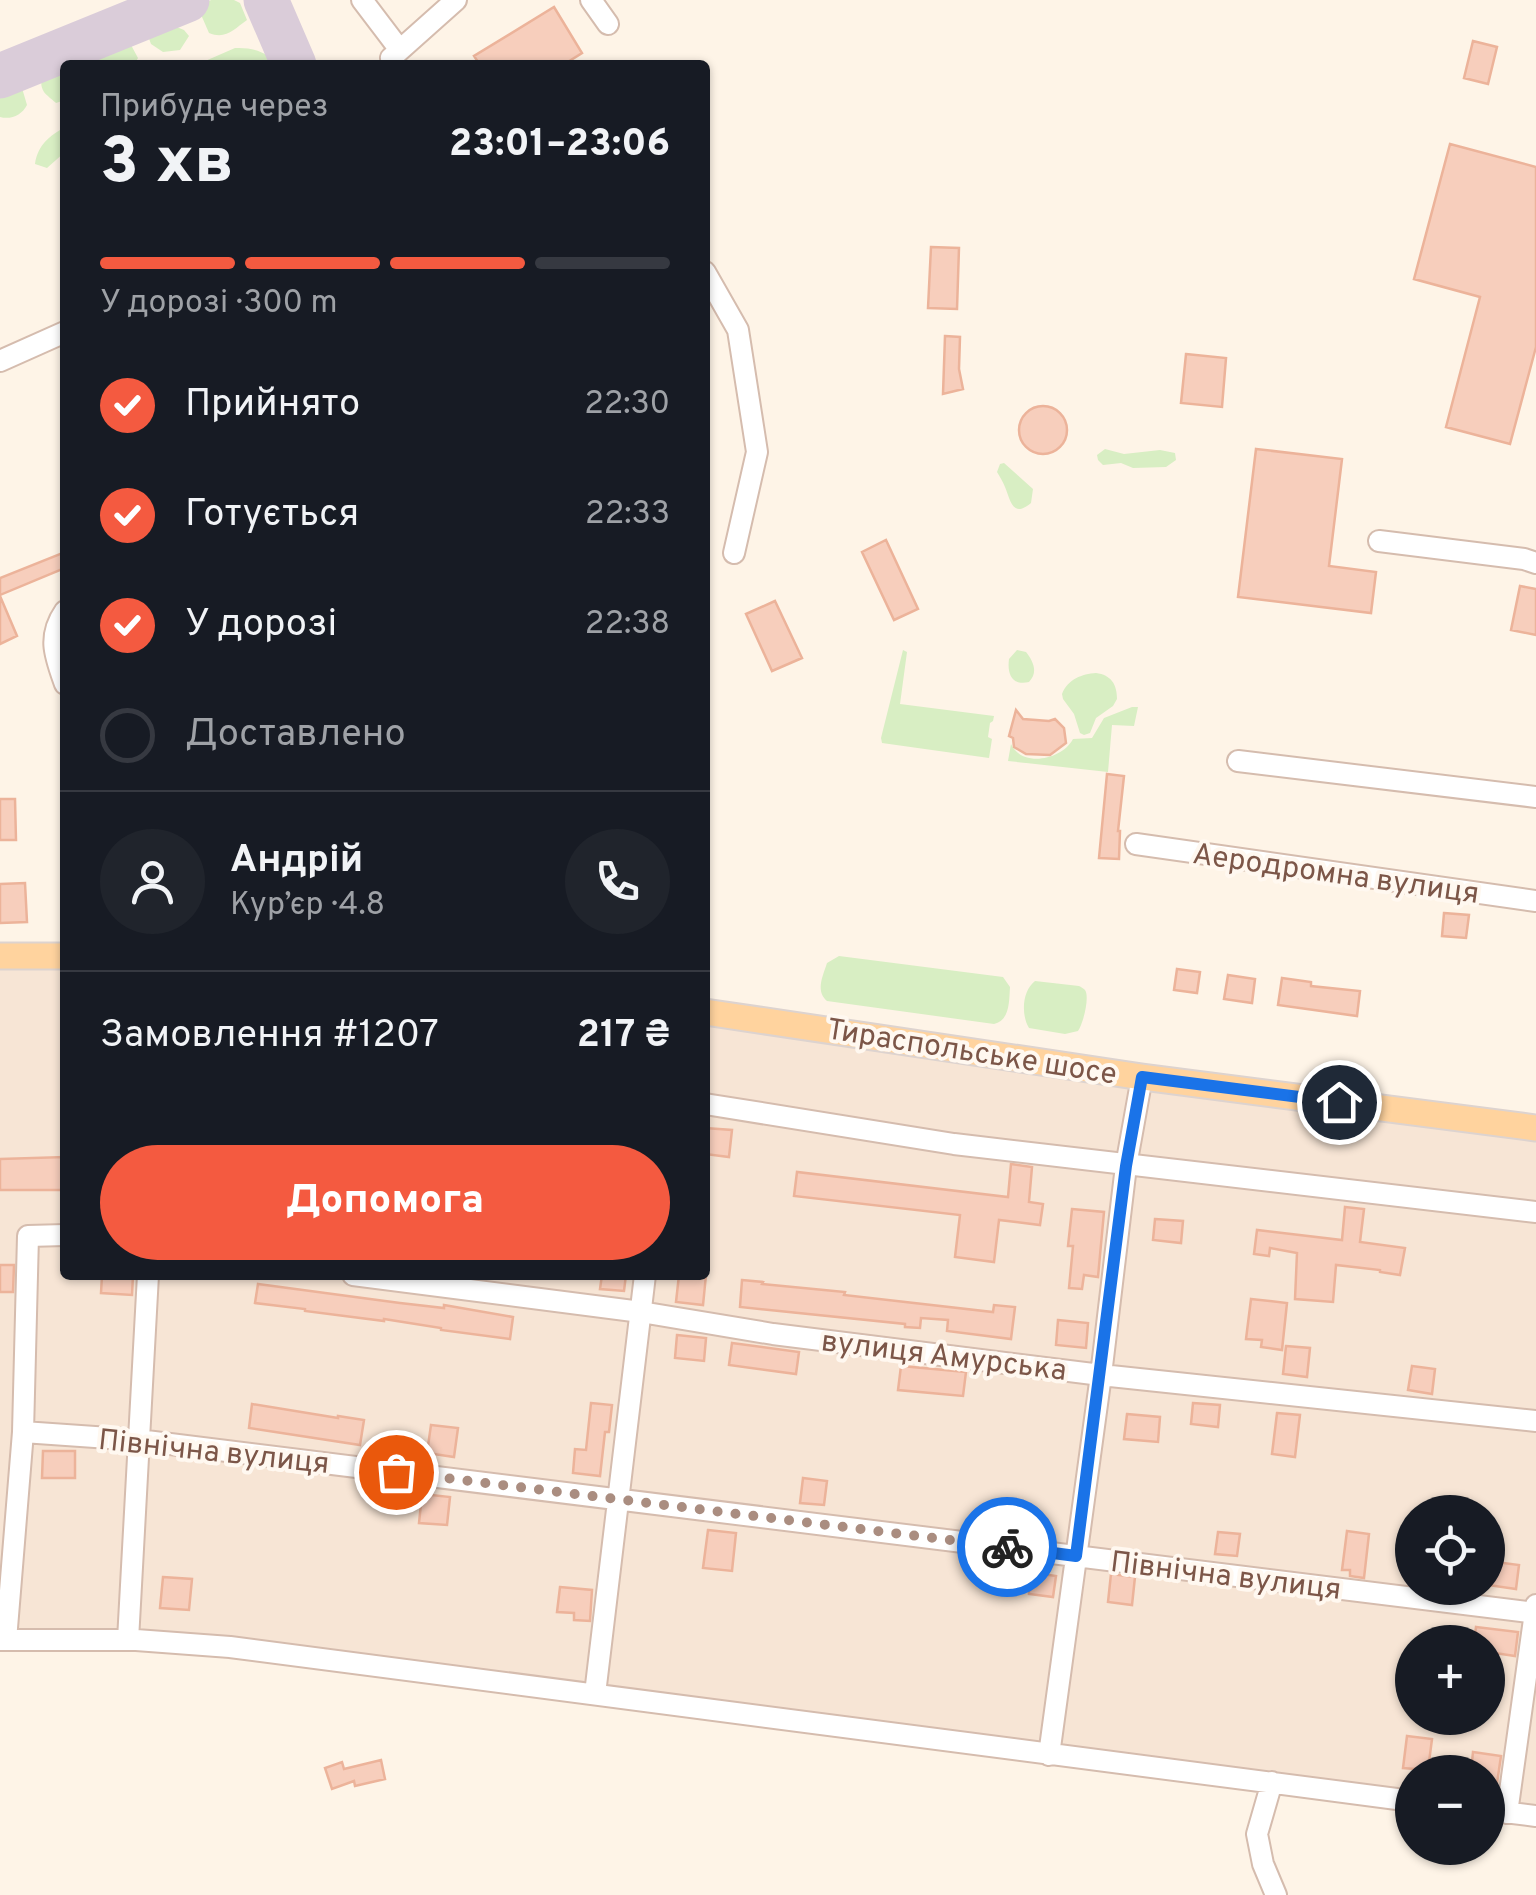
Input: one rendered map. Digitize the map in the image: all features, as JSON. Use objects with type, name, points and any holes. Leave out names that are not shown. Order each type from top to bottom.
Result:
[{"type":"main road","points":[[0,956],[60,956]]},
{"type":"main road","name":"Тираспольське шосе","points":[[710,1013],[1142,1077],[1536,1128]]},
{"type":"street","points":[[362,0],[397,58],[456,0]]},
{"type":"street","points":[[591,0],[608,24]]},
{"type":"street","points":[[710,281],[738,330],[757,452],[734,553]]},
{"type":"street","points":[[0,361],[60,334]]},
{"type":"street","points":[[1379,541],[1536,563]]},
{"type":"street","points":[[60,619],[54,642],[60,665]]},
{"type":"street","points":[[1238,762],[1536,797]]},
{"type":"street","name":"Аеродромна вулиця","points":[[1136,844],[1536,901]]},
{"type":"street","points":[[1050,1755],[1126,1166],[1142,1077]]},
{"type":"street","points":[[710,1105],[954,1144],[1536,1212]]},
{"type":"street","points":[[60,1235],[28,1236],[23,1432],[3,1640],[128,1640],[230,1646],[1395,1799]]},
{"type":"street","points":[[128,1640],[148,1280]]},
{"type":"street","name":"вулиця Амурська","points":[[436,1280],[512,1285],[773,1334],[1101,1375],[1536,1421]]},
{"type":"street","points":[[595,1694],[644,1280]]},
{"type":"street","name":"Північна вулиця","points":[[23,1432],[138,1440],[1535,1613]]},
{"type":"street","points":[[1505,1769],[1536,1605]]},
{"type":"street","points":[[1272,1782],[1257,1834],[1262,1864],[1276,1895]]},
{"type":"street","points":[[1505,1812],[1536,1816]]},
{"type":"shaded area","points":[[0,956],[60,956],[60,1280],[710,1280],[710,1013],[1536,1128],[1536,1816],[1505,1812],[1505,1755],[1395,1755],[1395,1799],[230,1647],[0,1640]]},
{"type":"green space","points":[[211,0],[240,3],[247,20],[225,34],[209,33],[199,10]]},
{"type":"green space","points":[[162,21],[189,36],[180,50],[163,52],[151,44],[147,33],[150,24]]},
{"type":"green space","points":[[116,39],[131,45],[138,58],[95,60],[99,45]]},
{"type":"green space","points":[[235,48],[260,52],[275,60],[207,60]]},
{"type":"green space","points":[[60,63],[60,102],[56,103],[41,83],[47,70]]},
{"type":"green space","points":[[10,82],[22,88],[27,105],[16,116],[0,117],[0,86]]},
{"type":"green space","points":[[60,130],[60,156],[47,168],[35,164],[39,151]]},
{"type":"green space","points":[[1105,449],[1124,454],[1160,450],[1175,453],[1176,460],[1166,467],[1103,465],[1097,455]]},
{"type":"green space","points":[[1004,463],[1033,489],[1031,503],[1025,507],[1016,508],[1011,503],[997,472]]},
{"type":"green space","points":[[903,650],[907,652],[900,704],[994,716],[988,737],[992,739],[989,758],[882,743]]},
{"type":"green space","points":[[1017,650],[1026,652],[1033,664],[1029,682],[1018,682],[1010,674],[1009,659]]},
{"type":"green space","points":[[1096,673],[1112,681],[1117,699],[1096,718],[1090,733],[1084,735],[1062,694],[1076,678]]},
{"type":"green space","points":[[1138,707],[1134,726],[1112,725],[1108,772],[1008,761],[1011,744],[1016,752],[1033,759],[1051,756],[1073,739],[1092,738],[1104,718]]},
{"type":"green space","points":[[839,956],[1003,977],[1010,987],[1008,1010],[994,1024],[827,1001],[821,993],[822,978],[827,963]]},
{"type":"green space","points":[[1035,981],[1085,990],[1085,1011],[1078,1031],[1065,1034],[1029,1028],[1024,1003]]},
{"type":"building","points":[[554,7],[582,53],[571,60],[477,60],[474,56]]},
{"type":"building","points":[[1473,41],[1497,47],[1488,84],[1464,78]]},
{"type":"building","points":[[1450,144],[1536,167],[1536,347],[1510,444],[1446,427],[1480,297],[1414,279]]},
{"type":"building","points":[[931,247],[959,248],[957,309],[928,308]]},
{"type":"building","points":[[945,336],[960,337],[963,389],[943,394]]},
{"type":"building","points":[[1186,354],[1226,358],[1222,407],[1181,403]]},
{"type":"building","points":[[1043,406],[1060,413],[1067,430],[1060,447],[1043,454],[1026,447],[1019,430],[1026,413]]},
{"type":"building","points":[[1256,449],[1342,459],[1329,566],[1376,572],[1371,613],[1238,597]]},
{"type":"building","points":[[886,540],[918,609],[894,620],[862,552]]},
{"type":"building","points":[[60,554],[60,570],[0,595],[0,578]]},
{"type":"building","points":[[1520,586],[1536,589],[1536,635],[1511,630]]},
{"type":"building","points":[[0,596],[17,636],[0,644]]},
{"type":"building","points":[[775,601],[802,658],[772,671],[746,614]]},
{"type":"building","points":[[1016,710],[1023,719],[1055,719],[1064,728],[1066,743],[1050,755],[1026,754],[1014,747],[1009,736]]},
{"type":"building","points":[[1107,774],[1124,776],[1119,859],[1099,858]]},
{"type":"building","points":[[0,799],[15,799],[16,840],[0,840]]},
{"type":"building","points":[[25,883],[27,922],[0,923],[0,884]]},
{"type":"building","points":[[1444,913],[1469,915],[1466,938],[1442,936]]},
{"type":"building","points":[[1177,969],[1200,972],[1197,993],[1174,990]]},
{"type":"building","points":[[1228,975],[1255,979],[1252,1003],[1224,999]]},
{"type":"building","points":[[1282,978],[1311,982],[1311,986],[1360,991],[1357,1016],[1278,1005]]},
{"type":"building","points":[[710,1128],[732,1130],[729,1157],[710,1155]]},
{"type":"building","points":[[60,1157],[60,1190],[0,1190],[0,1159]]},
{"type":"building","points":[[1011,1164],[1032,1167],[1029,1202],[1043,1204],[1040,1225],[999,1220],[994,1262],[955,1257],[960,1215],[794,1196],[797,1172],[1008,1197]]},
{"type":"building","points":[[1345,1207],[1364,1209],[1360,1242],[1405,1248],[1400,1275],[1336,1265],[1333,1302],[1295,1299],[1297,1253],[1270,1248],[1269,1256],[1254,1254],[1257,1230],[1342,1240]]},
{"type":"building","points":[[1072,1209],[1104,1212],[1098,1277],[1084,1275],[1082,1289],[1069,1288]]},
{"type":"building","points":[[1155,1219],[1183,1221],[1181,1243],[1153,1240]]},
{"type":"building","points":[[0,1265],[14,1265],[13,1292],[0,1292]]},
{"type":"building","points":[[102,1280],[133,1280],[132,1295],[101,1293]]},
{"type":"building","points":[[601,1280],[625,1280],[624,1291],[600,1289]]},
{"type":"building","points":[[678,1280],[706,1280],[703,1305],[676,1302]]},
{"type":"building","points":[[742,1280],[993,1312],[994,1305],[1015,1307],[1011,1339],[947,1331],[948,1320],[921,1318],[920,1328],[740,1307]]},
{"type":"building","points":[[258,1284],[444,1305],[513,1317],[510,1339],[255,1303]]},
{"type":"building","points":[[1251,1299],[1287,1303],[1282,1350],[1261,1347],[1262,1340],[1246,1339]]},
{"type":"building","points":[[1058,1320],[1088,1323],[1086,1348],[1056,1345]]},
{"type":"building","points":[[677,1335],[706,1338],[704,1361],[675,1358]]},
{"type":"building","points":[[732,1343],[799,1352],[796,1374],[729,1365]]},
{"type":"building","points":[[1286,1346],[1310,1348],[1307,1377],[1283,1374]]},
{"type":"building","points":[[901,1366],[966,1372],[963,1396],[898,1390]]},
{"type":"building","points":[[1412,1366],[1435,1369],[1432,1394],[1408,1390]]},
{"type":"building","points":[[591,1403],[612,1405],[600,1476],[573,1473],[575,1449],[586,1450]]},
{"type":"building","points":[[1193,1403],[1220,1405],[1218,1427],[1191,1424]]},
{"type":"building","points":[[252,1404],[364,1420],[360,1445],[249,1428]]},
{"type":"building","points":[[1277,1413],[1300,1415],[1295,1457],[1272,1454]]},
{"type":"building","points":[[1127,1414],[1160,1417],[1158,1442],[1124,1439]]},
{"type":"building","points":[[431,1425],[458,1428],[454,1457],[427,1453]]},
{"type":"building","points":[[43,1451],[75,1451],[75,1478],[42,1478]]},
{"type":"building","points":[[803,1478],[827,1481],[824,1505],[800,1503]]},
{"type":"building","points":[[422,1494],[450,1497],[447,1525],[419,1523]]},
{"type":"building","points":[[708,1530],[736,1533],[732,1571],[703,1568]]},
{"type":"building","points":[[1347,1531],[1369,1534],[1364,1578],[1342,1570]]},
{"type":"building","points":[[1218,1532],[1240,1534],[1237,1556],[1215,1554]]},
{"type":"building","points":[[1505,1563],[1519,1565],[1516,1589],[1505,1587]]},
{"type":"building","points":[[1022,1571],[1056,1576],[1053,1597],[1029,1594],[1029,1588],[1019,1586]]},
{"type":"building","points":[[1111,1574],[1135,1577],[1132,1605],[1108,1602]]},
{"type":"building","points":[[163,1577],[192,1579],[189,1610],[160,1608]]},
{"type":"building","points":[[560,1587],[592,1590],[590,1621],[574,1620],[574,1613],[557,1612]]},
{"type":"building","points":[[1505,1630],[1518,1632],[1515,1656],[1505,1655]]},
{"type":"building","points":[[1407,1736],[1432,1739],[1430,1755],[1405,1755]]},
{"type":"building","points":[[381,1760],[385,1779],[355,1786],[354,1781],[332,1789],[325,1768],[342,1762],[344,1769]]},
{"type":"taxiway","points":[[0,76],[187,0]]},
{"type":"taxiway","points":[[266,0],[292,60]]},
{"type":"way so far","points":[[396,1472],[1007,1547]]},
{"type":"route","points":[[1007,1547],[1076,1556],[1126,1166],[1142,1077],[1339,1102]]}]
